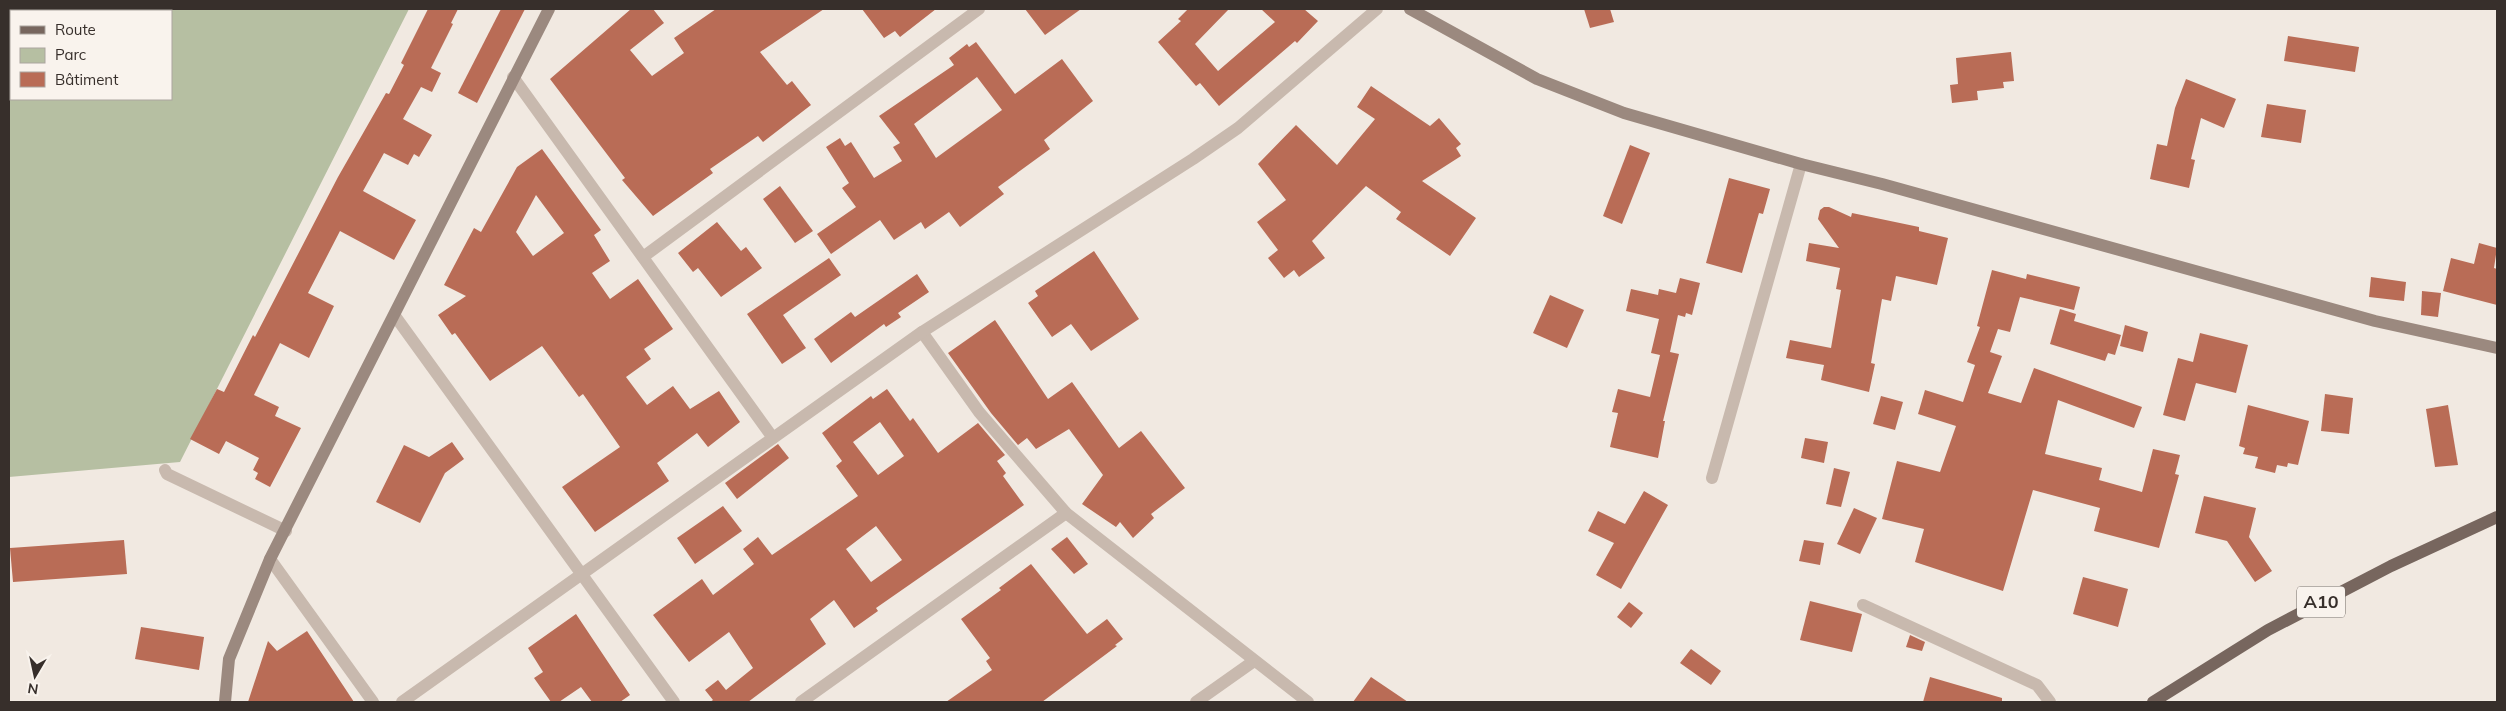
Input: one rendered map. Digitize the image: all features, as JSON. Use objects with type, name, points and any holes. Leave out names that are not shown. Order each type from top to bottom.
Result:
[{"type":"main road","name":"A10","points":[[2153,702],[2268,630],[2391,566],[2497,517]]},
{"type":"street","points":[[225,702],[229,659],[270,560],[549,9]]},
{"type":"street","points":[[643,257],[979,9]]},
{"type":"street","points":[[402,702],[922,332],[1193,159],[1238,128],[1377,9]]},
{"type":"street","points":[[1410,9],[1537,79],[1624,113],[1801,164],[1882,184],[2375,321],[2497,348]]},
{"type":"street","points":[[513,78],[773,438]]},
{"type":"street","points":[[1712,478],[1801,164]]},
{"type":"street","points":[[395,316],[674,702]]},
{"type":"street","points":[[922,332],[979,412],[1066,513],[1308,702]]},
{"type":"street","points":[[165,470],[167,474],[286,531]]},
{"type":"street","points":[[801,702],[1066,513]]},
{"type":"street","points":[[270,560],[373,702]]},
{"type":"street","points":[[1863,605],[2037,685],[2050,702]]},
{"type":"street","points":[[1196,702],[1254,661]]},
{"type":"green space","points":[[9,9],[409,9],[180,462],[9,477]]},
{"type":"building","points":[[428,9],[458,9],[451,23],[453,24],[431,68],[441,73],[432,92],[421,87],[403,119],[432,135],[419,157],[414,154],[408,165],[384,153],[363,191],[416,220],[394,260],[340,231],[308,293],[334,306],[309,358],[280,343],[254,395],[279,407],[275,416],[301,428],[270,487],[255,479],[258,473],[253,470],[259,458],[226,441],[219,454],[190,439],[217,389],[224,392],[253,335],[255,337],[338,177],[386,93],[389,94],[404,65],[401,63]]},
{"type":"building","points":[[501,9],[525,9],[477,103],[458,93]]},
{"type":"building","points":[[631,9],[653,9],[664,23],[630,50],[652,76],[684,53],[674,38],[716,9],[824,9],[760,52],[787,85],[792,81],[811,105],[763,142],[758,136],[710,169],[713,173],[653,216],[622,180],[625,178],[550,79]]},
{"type":"building","points":[[862,9],[936,9],[900,37],[895,31],[884,38]]},
{"type":"building","points":[[1025,9],[1081,9],[1045,35]]},
{"type":"building","points":[[1188,9],[1229,9],[1195,44],[1218,71],[1275,22],[1261,9],[1304,9],[1318,21],[1297,43],[1295,41],[1219,106],[1200,83],[1196,86],[1158,42],[1181,21],[1178,19]]},
{"type":"building","points":[[1584,9],[1610,9],[1614,22],[1590,28]]},
{"type":"building","points":[[2288,36],[2359,47],[2355,72],[2284,61]]},
{"type":"building","points":[[976,42],[1015,94],[1062,59],[1093,101],[1044,140],[1050,149],[998,187],[1004,194],[960,227],[949,212],[925,229],[921,222],[894,240],[880,220],[831,254],[817,234],[856,207],[842,188],[849,183],[826,147],[840,138],[845,146],[851,142],[874,178],[902,161],[893,147],[900,143],[879,116],[954,65],[949,58],[967,44],[969,47]],"holes":[[[977,77],[1002,110],[936,158],[914,124]]]},
{"type":"building","points":[[2011,52],[2014,81],[2003,82],[2004,88],[1977,91],[1978,100],[1952,103],[1950,85],[1958,84],[1956,58]]},
{"type":"building","points":[[2186,79],[2236,99],[2224,128],[2201,118],[2191,159],[2195,160],[2189,188],[2150,179],[2157,144],[2167,146],[2175,108]]},
{"type":"building","points":[[1371,86],[1430,126],[1439,118],[1461,144],[1456,148],[1461,156],[1422,181],[1476,218],[1450,256],[1396,219],[1401,212],[1366,186],[1312,241],[1325,258],[1299,277],[1294,270],[1284,278],[1268,258],[1278,250],[1257,222],[1286,200],[1258,164],[1296,125],[1337,165],[1375,119],[1357,107]]},
{"type":"building","points":[[2267,104],[2306,110],[2301,143],[2261,137]]},
{"type":"building","points":[[1630,145],[1650,153],[1622,224],[1603,216]]},
{"type":"building","points":[[542,149],[601,230],[594,235],[610,261],[592,273],[610,299],[638,279],[673,329],[644,349],[651,359],[626,377],[647,405],[673,386],[690,409],[719,391],[740,422],[708,447],[697,433],[657,463],[669,481],[595,532],[562,487],[620,447],[583,394],[579,397],[542,346],[490,381],[455,333],[452,335],[438,315],[466,296],[444,285],[474,228],[481,232],[517,167]],"holes":[[[536,195],[564,233],[533,256],[516,232]]]},
{"type":"building","points":[[1729,178],[1770,189],[1763,214],[1759,213],[1742,273],[1706,263]]},
{"type":"building","points":[[780,186],[813,231],[795,243],[763,199]]},
{"type":"building","points":[[1824,207],[1829,207],[1851,217],[1852,213],[1919,227],[1919,231],[1948,238],[1937,285],[1896,276],[1891,301],[1882,299],[1871,363],[1875,364],[1869,392],[1821,380],[1824,365],[1786,358],[1790,340],[1831,348],[1841,290],[1836,289],[1840,268],[1806,261],[1809,243],[1839,248],[1818,219],[1820,210]]},
{"type":"building","points":[[717,222],[741,251],[746,247],[762,268],[721,297],[698,268],[693,272],[678,253]]},
{"type":"building","points":[[2479,243],[2497,248],[2494,268],[2497,269],[2497,305],[2443,291],[2451,258],[2474,264]]},
{"type":"building","points":[[1094,251],[1139,319],[1091,351],[1071,324],[1052,337],[1028,303],[1038,296],[1035,291]]},
{"type":"building","points":[[829,258],[841,275],[783,315],[806,348],[782,364],[747,314]]},
{"type":"building","points":[[1992,270],[2026,279],[2027,274],[2080,287],[2074,310],[2020,297],[2010,332],[1998,329],[1990,352],[2002,356],[1988,393],[2021,403],[2034,368],[2142,407],[2134,428],[2058,400],[2045,454],[2102,468],[2099,480],[2142,492],[2153,449],[2180,455],[2175,474],[2179,475],[2159,548],[2094,531],[2100,508],[2033,490],[2003,591],[1915,562],[1924,529],[1882,519],[1897,461],[1940,472],[1956,426],[1918,414],[1925,390],[1963,402],[1975,365],[1967,362],[1980,327],[1977,326]]},
{"type":"building","points":[[917,274],[929,292],[898,313],[901,317],[886,327],[884,324],[831,363],[814,339],[851,312],[855,317]]},
{"type":"building","points":[[2371,277],[2406,282],[2404,301],[2369,297]]},
{"type":"building","points":[[1680,278],[1700,283],[1692,315],[1686,313],[1685,317],[1678,315],[1670,352],[1679,354],[1663,421],[1665,421],[1658,458],[1610,447],[1618,413],[1612,412],[1618,389],[1650,397],[1660,355],[1651,353],[1659,319],[1626,311],[1631,289],[1658,295],[1659,289],[1676,293]]},
{"type":"building","points":[[2422,291],[2441,293],[2438,317],[2421,315]]},
{"type":"building","points":[[1550,295],[1584,310],[1567,348],[1533,333]]},
{"type":"building","points":[[2060,309],[2076,314],[2074,321],[2121,335],[2115,355],[2108,353],[2105,361],[2050,344]]},
{"type":"building","points":[[995,320],[1048,399],[1072,382],[1119,448],[1141,431],[1185,488],[1151,514],[1154,518],[1133,538],[1120,522],[1116,527],[1082,504],[1103,475],[1069,429],[1036,449],[1027,438],[1018,445],[991,413],[948,353]]},
{"type":"building","points":[[2125,325],[2148,332],[2143,352],[2120,346]]},
{"type":"building","points":[[2200,333],[2248,345],[2236,393],[2196,383],[2185,421],[2163,415],[2178,358],[2193,362]]},
{"type":"building","points":[[887,389],[910,421],[913,418],[938,453],[978,423],[1005,455],[997,461],[1006,473],[1003,476],[1024,505],[876,608],[878,611],[854,628],[834,600],[810,619],[826,644],[748,702],[710,702],[713,700],[705,690],[718,680],[726,690],[753,668],[729,632],[689,662],[653,615],[702,579],[713,595],[754,564],[743,549],[758,537],[772,555],[858,496],[836,466],[842,461],[822,433],[871,396],[873,399]],"holes":[[[880,422],[904,456],[878,475],[853,442]],[[876,526],[902,560],[871,582],[846,549]]]},
{"type":"building","points":[[2325,394],[2353,398],[2349,434],[2321,431]]},
{"type":"building","points":[[1881,396],[1903,402],[1895,430],[1873,424]]},
{"type":"building","points":[[2248,405],[2309,421],[2298,465],[2288,463],[2287,467],[2277,465],[2275,473],[2255,468],[2258,457],[2243,454],[2245,448],[2239,446]]},
{"type":"building","points":[[2448,405],[2458,465],[2435,467],[2426,409]]},
{"type":"building","points":[[1805,438],[1828,442],[1824,463],[1801,458]]},
{"type":"building","points":[[452,442],[464,459],[445,473],[420,523],[376,502],[404,445],[429,457]]},
{"type":"building","points":[[778,444],[789,458],[737,499],[725,483]]},
{"type":"building","points":[[1834,468],[1850,472],[1841,507],[1826,504]]},
{"type":"building","points":[[1644,491],[1668,505],[1621,589],[1596,575],[1614,543],[1588,531],[1598,511],[1625,524]]},
{"type":"building","points":[[2204,496],[2256,508],[2249,537],[2272,571],[2255,582],[2227,541],[2195,533]]},
{"type":"building","points":[[723,506],[742,531],[695,564],[677,538]]},
{"type":"building","points":[[1854,508],[1877,518],[1860,554],[1837,544]]},
{"type":"building","points":[[1067,537],[1088,564],[1074,574],[1051,549]]},
{"type":"building","points":[[124,540],[127,574],[13,582],[10,548]]},
{"type":"building","points":[[1804,540],[1824,543],[1820,565],[1799,561]]},
{"type":"building","points":[[1031,564],[1087,634],[1107,619],[1123,639],[1115,645],[1117,646],[1042,702],[946,702],[992,670],[986,661],[990,658],[961,619],[1001,590],[999,588]]},
{"type":"building","points":[[2083,577],[2128,589],[2118,627],[2073,614]]},
{"type":"building","points":[[1810,601],[1862,614],[1852,652],[1800,640]]},
{"type":"building","points":[[1629,602],[1643,613],[1631,628],[1617,617]]},
{"type":"building","points":[[576,614],[630,695],[620,702],[592,702],[581,687],[559,702],[551,702],[534,678],[543,672],[528,648]]},
{"type":"building","points":[[141,627],[204,637],[199,670],[135,659]]},
{"type":"building","points":[[307,631],[354,702],[248,702],[268,641],[277,651]]},
{"type":"building","points":[[1910,635],[1925,642],[1922,651],[1906,647]]},
{"type":"building","points":[[1691,649],[1721,671],[1711,685],[1680,663]]},
{"type":"building","points":[[1371,677],[1408,702],[1353,702]]},
{"type":"building","points":[[1930,677],[2002,698],[2002,702],[1923,702]]}]
